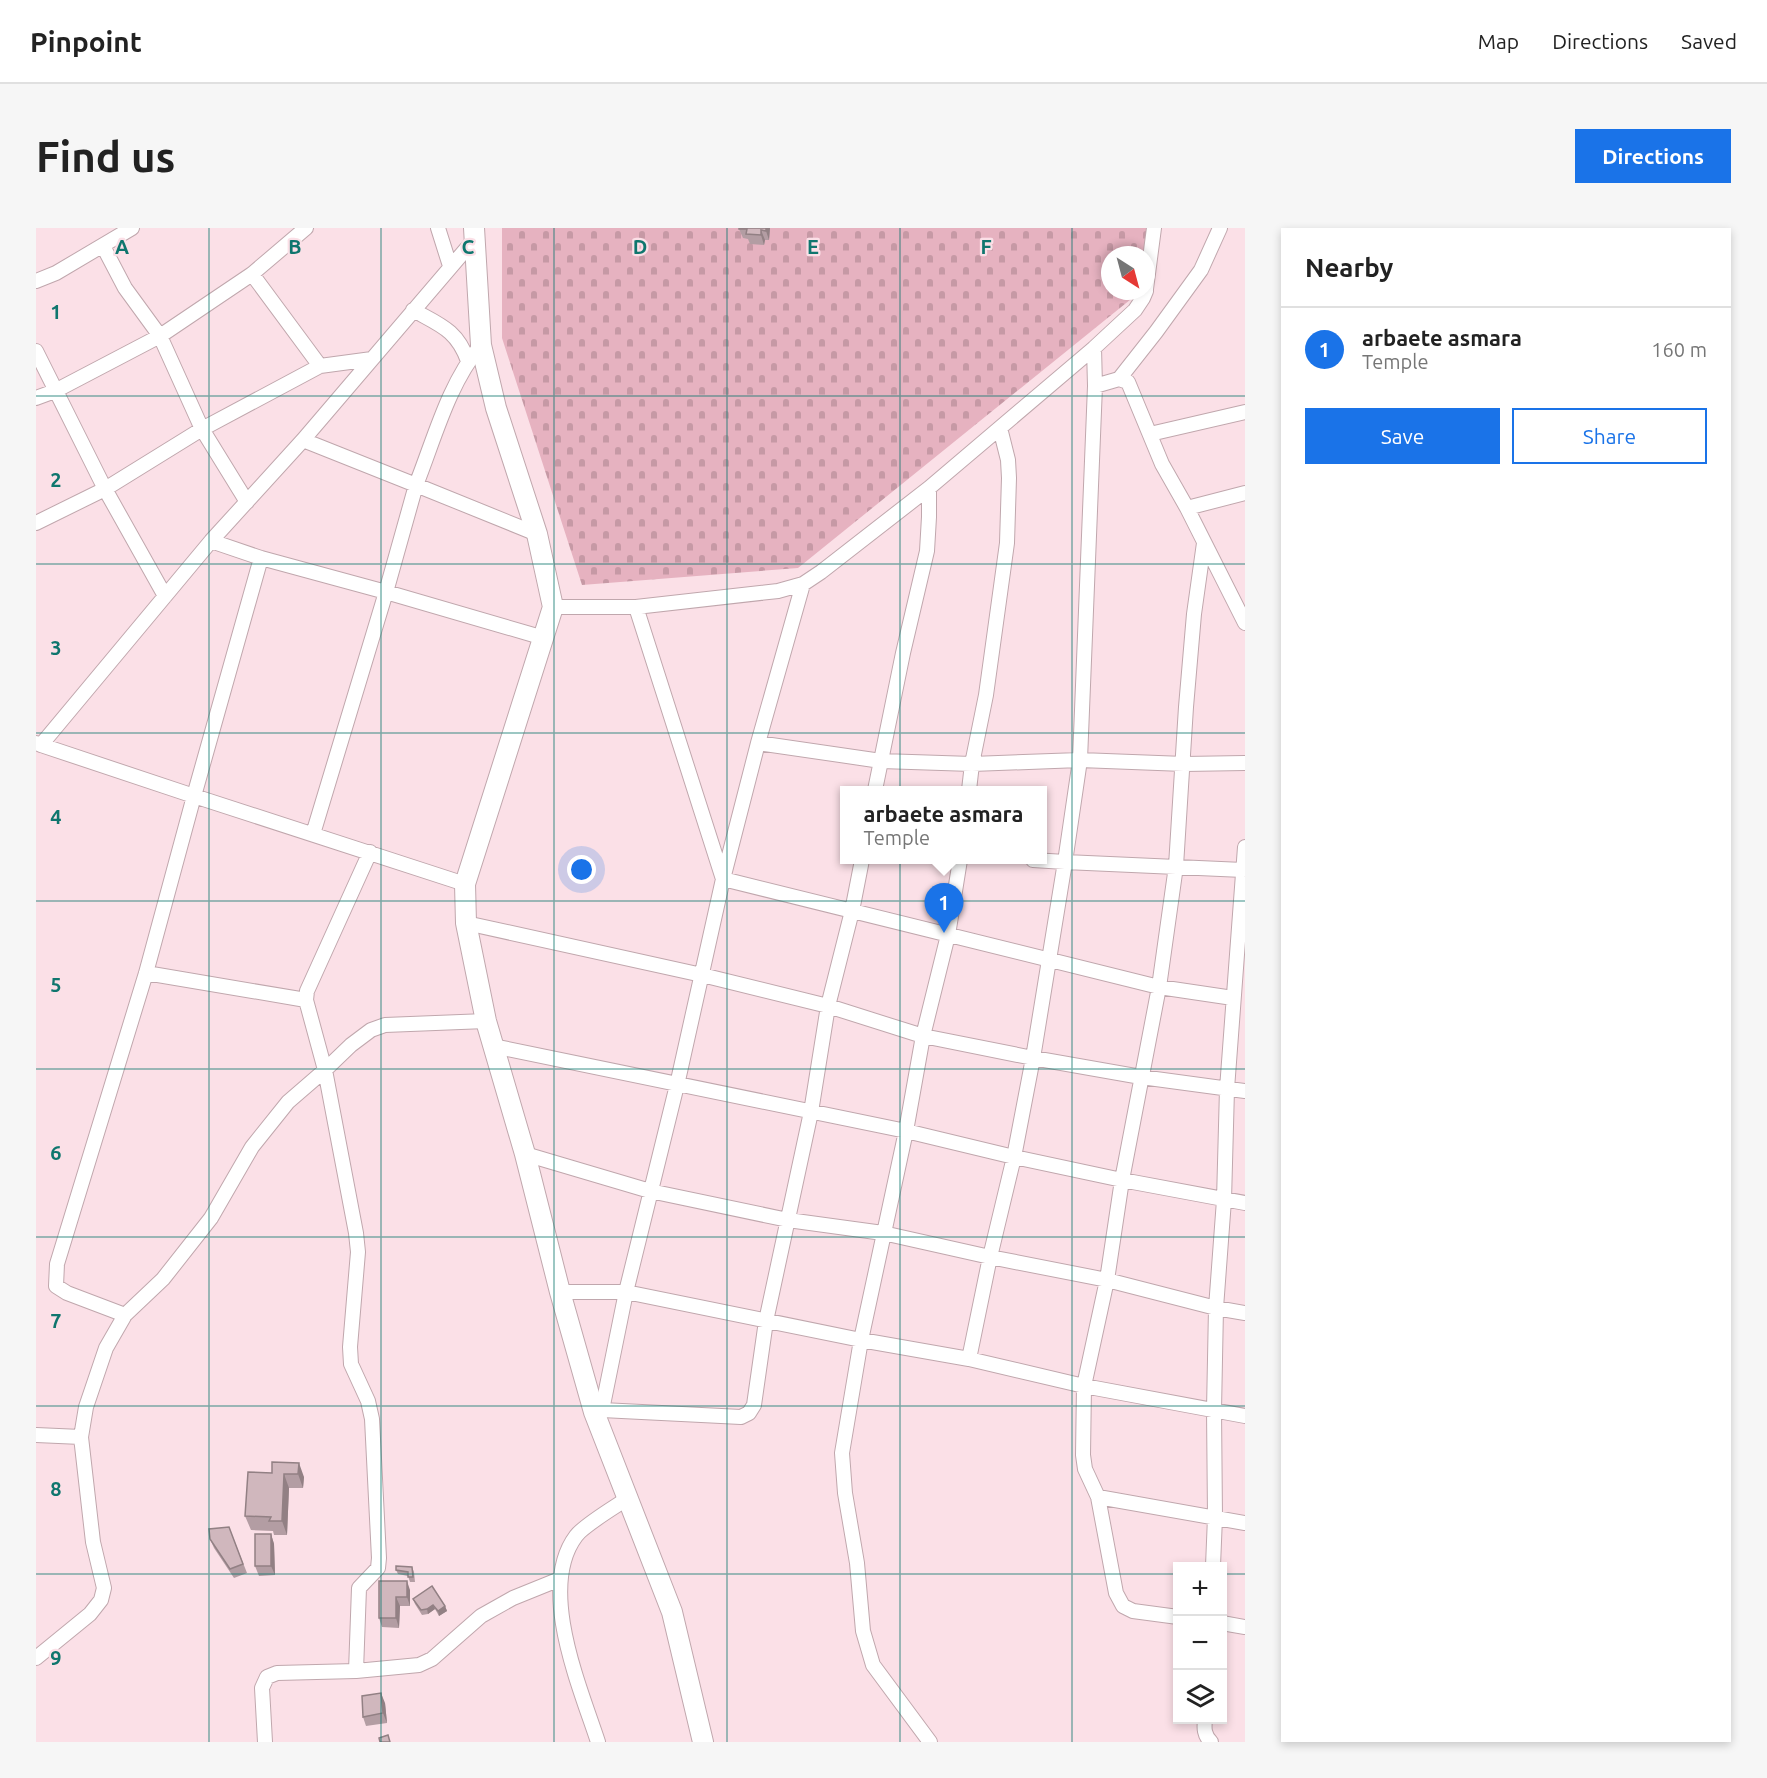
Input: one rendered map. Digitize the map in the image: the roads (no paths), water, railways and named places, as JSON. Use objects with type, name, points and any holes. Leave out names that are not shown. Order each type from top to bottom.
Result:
[{"type":"street","points":[[36,281],[56,273],[132,228]]},
{"type":"street","points":[[36,398],[56,391],[160,336],[252,274],[306,228]]},
{"type":"street","points":[[438,228],[450,266]]},
{"type":"street","points":[[1152,246],[1155,228]]},
{"type":"street","points":[[1119,379],[1201,270],[1220,228]]},
{"type":"street","points":[[465,884],[38,744],[211,541],[303,440],[450,266],[473,234]]},
{"type":"street","points":[[473,234],[481,345],[496,408],[537,534],[553,607],[465,884],[466,923],[486,1021],[525,1154],[560,1292],[628,1498],[672,1612],[703,1742]]},
{"type":"street","points":[[103,246],[125,288],[160,336],[202,429],[247,501]]},
{"type":"street","points":[[252,274],[320,366]]},
{"type":"street","points":[[553,607],[636,607],[778,591],[802,584],[929,489],[1094,348],[1135,310],[1142,300]]},
{"type":"street","points":[[413,310],[445,328],[459,340],[468,361]]},
{"type":"street","points":[[313,834],[416,485],[456,381],[481,345]]},
{"type":"street","points":[[969,1359],[1014,1157],[1033,1058],[1080,760],[1095,386],[1094,348]]},
{"type":"street","points":[[36,351],[105,489],[165,596]]},
{"type":"street","points":[[36,524],[105,489],[202,429],[320,366],[372,359]]},
{"type":"street","points":[[1095,386],[1119,379],[1128,382],[1162,464],[1204,543],[1239,598],[1245,623]]},
{"type":"street","points":[[1150,434],[1245,412]]},
{"type":"street","points":[[969,786],[986,695],[1007,543],[1008,460],[1000,428]]},
{"type":"street","points":[[303,440],[537,534]]},
{"type":"street","points":[[876,786],[903,653],[927,552],[929,489]]},
{"type":"street","points":[[1187,508],[1245,493]]},
{"type":"street","points":[[211,541],[261,558],[544,638]]},
{"type":"street","points":[[1173,1616],[1133,1611],[1122,1606],[1116,1593],[1098,1497],[1085,1469],[1083,1455],[1084,1386],[1107,1280],[1122,1180],[1159,987],[1176,866],[1194,614],[1204,543]]},
{"type":"street","points":[[125,1315],[67,1293],[56,1286],[57,1264],[146,973],[261,558]]},
{"type":"street","points":[[598,1411],[677,1085],[723,879],[802,584]]},
{"type":"street","points":[[636,607],[723,879]]},
{"type":"street","points":[[758,744],[881,761],[972,764],[1080,760],[1184,764],[1245,763]]},
{"type":"street","points":[[1213,1562],[1216,1308],[1224,1200],[1227,1089],[1245,848]]},
{"type":"street","points":[[356,1671],[359,1588],[378,1568],[372,1419],[368,1401],[351,1364],[350,1347],[358,1252],[356,1233],[325,1070],[306,1000],[307,991],[370,852]]},
{"type":"street","points":[[1047,861],[1243,870]]},
{"type":"street","points":[[598,1411],[741,1417],[749,1413],[754,1405],[766,1321],[811,1112],[828,1006],[861,864]]},
{"type":"street","points":[[930,1742],[873,1665],[863,1631],[857,1563],[845,1493],[842,1453],[861,1340],[906,1131],[923,1036],[948,935],[959,864]]},
{"type":"street","points":[[723,879],[1159,987],[1233,998]]},
{"type":"street","points":[[466,923],[702,975],[828,1006],[923,1036],[1141,1077],[1245,1091]]},
{"type":"street","points":[[146,973],[306,1000]]},
{"type":"street","points":[[36,1658],[90,1614],[102,1600],[104,1588],[93,1542],[81,1437],[86,1407],[106,1348],[125,1315],[163,1279],[211,1218],[252,1147],[288,1102],[351,1045],[370,1030],[385,1025],[486,1021]]},
{"type":"street","points":[[493,1047],[906,1131],[1122,1180],[1245,1203]]},
{"type":"street","points":[[525,1154],[650,1191],[788,1220],[883,1233],[1107,1280],[1216,1308],[1245,1313]]},
{"type":"street","points":[[560,1292],[627,1292],[861,1340],[969,1359],[1084,1386],[1245,1416]]},
{"type":"street","points":[[36,1435],[81,1437]]},
{"type":"street","points":[[1098,1497],[1245,1523]]},
{"type":"street","points":[[598,1742],[571,1660],[560,1610],[560,1579],[567,1551],[577,1534],[628,1498]]},
{"type":"street","points":[[265,1742],[262,1688],[267,1677],[277,1673],[356,1671],[419,1665],[432,1659],[481,1616],[513,1598],[560,1579]]},
{"type":"street","points":[[1227,1624],[1245,1627]]},
{"type":"street","points":[[1205,1724],[1204,1730],[1211,1742]]},
{"type":"place","name":"arbaete asmara","points":[[944,933]]}]
